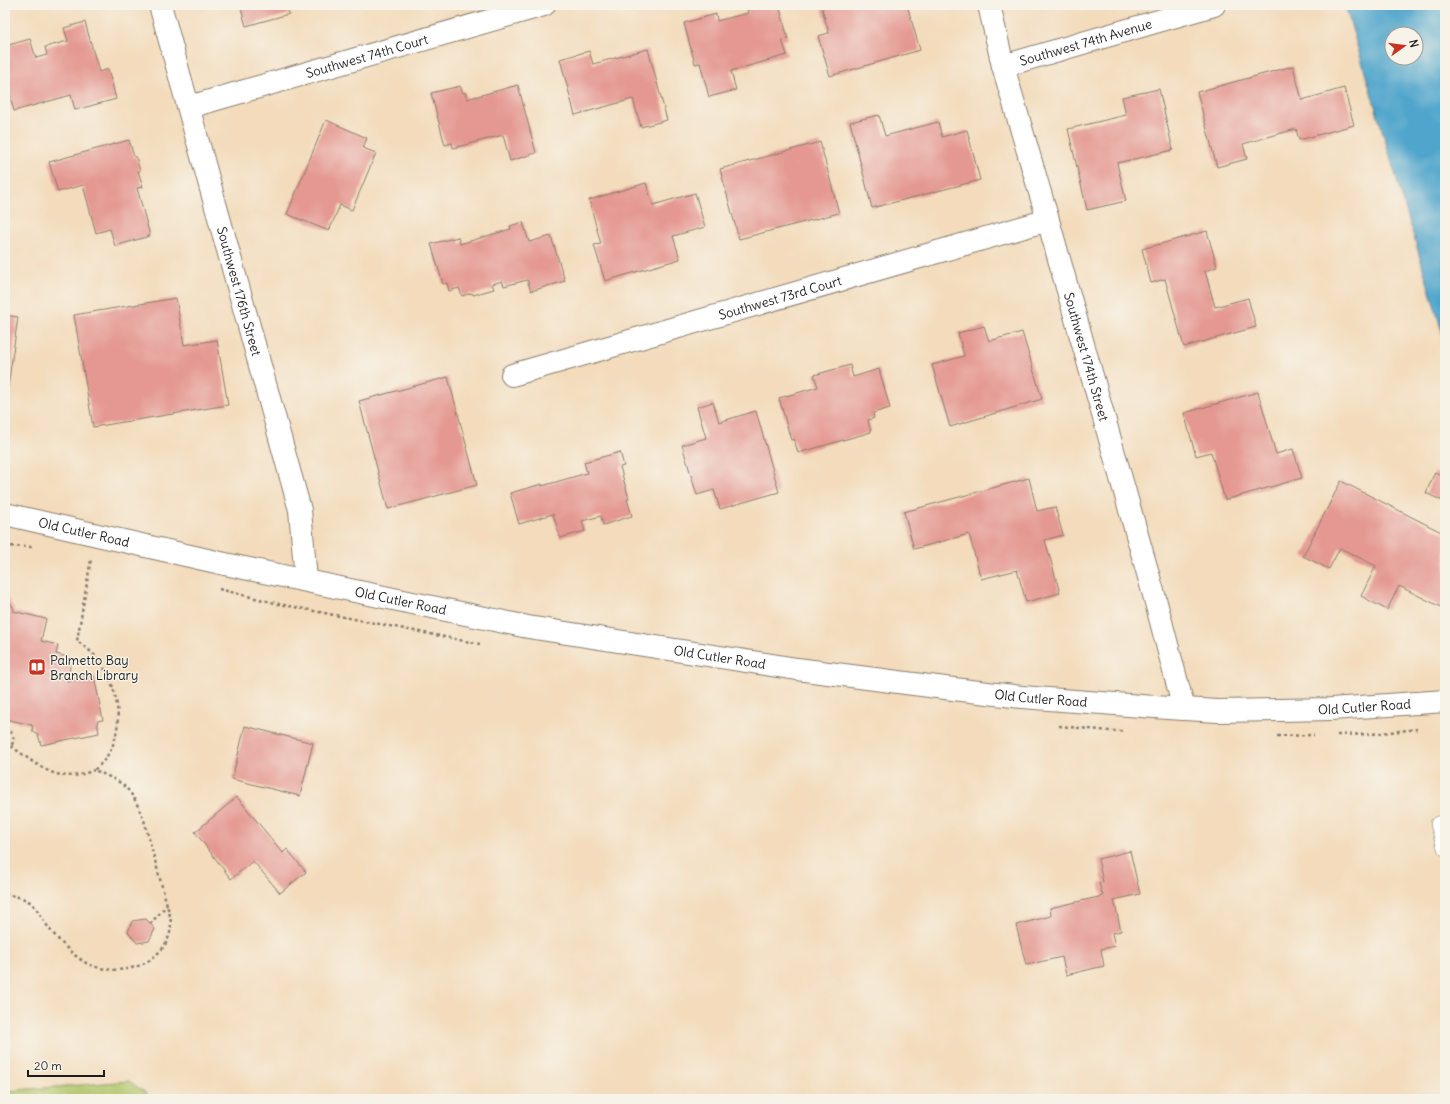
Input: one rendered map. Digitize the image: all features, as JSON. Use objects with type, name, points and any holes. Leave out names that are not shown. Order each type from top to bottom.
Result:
[{"type":"street","name":"Southwest 176th Street","points":[[160,5],[300,510],[306,580]]},
{"type":"street","name":"Southwest 174th Street","points":[[989,5],[1003,66],[1152,587],[1184,709]]},
{"type":"street","name":"Southwest 74th Avenue","points":[[1003,66],[1214,5]]},
{"type":"street","name":"Southwest 74th Court","points":[[188,107],[234,95],[536,6]]},
{"type":"street","name":"Southwest 73rd Court","points":[[512,375],[1048,220]]},
{"type":"street","name":"Old Cutler Road","points":[[5,514],[225,564],[528,627],[782,667],[1007,695],[1184,709],[1300,711],[1364,708],[1445,701]]},
{"type":"lane","points":[[1445,822],[1438,824],[1445,848]]},
{"type":"path","points":[[11,746],[42,769],[59,776],[76,776],[94,770],[104,761],[114,744],[118,722],[116,700],[108,677],[98,660],[77,640],[91,559]]},
{"type":"path","points":[[5,725],[6,719]]},
{"type":"path","points":[[5,728],[9,730],[13,736],[13,743],[5,750]]},
{"type":"path","points":[[5,894],[31,903],[51,931],[62,943],[77,957],[92,965],[121,970],[139,966],[149,961],[165,946],[170,932],[171,922],[168,905],[144,820],[130,790],[119,782],[94,770]]},
{"type":"path","points":[[150,924],[168,905]]},
{"type":"green space","points":[[129,1081],[154,1099],[5,1099],[5,1091]]},
{"type":"water","points":[[1345,5],[1445,5],[1445,342]]},
{"type":"building","points":[[240,5],[287,5],[289,14],[246,26]]},
{"type":"building","points":[[763,5],[779,5],[788,39],[782,40],[787,55],[731,71],[736,90],[709,97],[700,63],[695,64],[684,23],[716,14],[717,21],[748,13],[747,10]]},
{"type":"building","points":[[821,5],[907,5],[920,50],[830,76],[818,36],[829,33]]},
{"type":"building","points":[[85,22],[99,72],[108,69],[116,99],[75,110],[71,95],[14,111],[5,79],[11,76],[5,54],[5,46],[30,39],[36,58],[47,55],[45,47],[68,41],[64,28]]},
{"type":"building","points":[[648,49],[667,120],[641,127],[633,99],[575,115],[560,59],[589,51],[593,64]]},
{"type":"building","points":[[1293,66],[1302,100],[1344,88],[1354,125],[1299,140],[1296,129],[1243,144],[1247,159],[1217,167],[1197,92]]},
{"type":"building","points":[[518,85],[536,153],[510,161],[503,135],[453,148],[452,143],[445,145],[431,93],[460,86],[463,93],[465,92],[467,99]]},
{"type":"building","points":[[1159,89],[1173,150],[1117,163],[1126,201],[1087,210],[1068,129],[1126,115],[1122,97]]},
{"type":"building","points":[[879,115],[885,136],[938,122],[942,137],[967,130],[980,180],[872,208],[850,122]]},
{"type":"building","points":[[326,120],[367,138],[363,148],[376,153],[352,210],[340,205],[329,231],[287,214]]},
{"type":"building","points":[[129,140],[140,171],[138,171],[143,187],[137,188],[150,236],[115,246],[110,229],[96,233],[83,185],[58,192],[49,162]]},
{"type":"building","points":[[820,142],[839,213],[739,239],[720,169]]},
{"type":"building","points":[[646,183],[653,205],[695,193],[705,227],[673,236],[680,259],[605,281],[594,245],[601,244],[589,200]]},
{"type":"building","points":[[523,222],[529,242],[551,236],[565,281],[531,291],[527,280],[504,286],[502,281],[492,284],[494,289],[473,295],[472,293],[462,296],[459,288],[449,291],[447,283],[443,284],[431,244],[458,237],[460,244],[511,229],[510,226]]},
{"type":"building","points":[[1207,231],[1217,267],[1205,271],[1215,307],[1248,298],[1256,327],[1184,347],[1165,279],[1151,283],[1142,249]]},
{"type":"building","points":[[176,298],[184,345],[217,340],[228,405],[93,427],[74,315]]},
{"type":"building","points":[[5,315],[18,317],[8,387],[5,386]]},
{"type":"building","points":[[984,326],[989,341],[1022,332],[1042,399],[950,427],[932,365],[964,356],[958,333]]},
{"type":"building","points":[[850,365],[853,377],[879,369],[890,408],[873,413],[874,418],[868,420],[871,432],[798,453],[794,439],[791,440],[779,398],[818,387],[814,375]]},
{"type":"building","points":[[448,377],[477,485],[388,509],[359,401]]},
{"type":"building","points":[[1258,392],[1276,454],[1293,449],[1302,478],[1225,500],[1211,452],[1196,456],[1184,413]]},
{"type":"building","points":[[713,402],[719,422],[756,411],[779,492],[720,509],[714,490],[697,495],[682,445],[706,438],[697,407]]},
{"type":"building","points":[[620,452],[624,466],[620,467],[632,516],[603,525],[601,516],[582,521],[585,531],[560,538],[553,514],[519,524],[510,493],[542,484],[542,486],[587,473],[584,462]]},
{"type":"building","points":[[1435,472],[1445,477],[1445,502],[1426,493]]},
{"type":"building","points":[[1029,478],[1037,511],[1055,507],[1063,535],[1045,540],[1060,593],[1026,602],[1017,570],[981,579],[969,534],[914,549],[904,512]]},
{"type":"building","points":[[1341,481],[1445,534],[1445,609],[1399,586],[1387,610],[1361,596],[1376,566],[1340,548],[1329,569],[1303,556]]},
{"type":"building","name":"Palmetto Bay Branch Library","points":[[5,594],[14,609],[13,611],[46,619],[41,641],[58,645],[56,654],[72,658],[67,681],[94,676],[103,720],[97,721],[99,733],[41,745],[38,734],[33,732],[32,725],[5,719]]},
{"type":"building","points":[[245,726],[313,743],[300,796],[232,779]]},
{"type":"building","points":[[237,797],[283,853],[287,849],[306,872],[280,893],[253,861],[231,879],[195,832]]},
{"type":"building","points":[[1130,851],[1140,894],[1114,900],[1121,931],[1112,933],[1115,946],[1101,949],[1104,966],[1066,975],[1062,957],[1026,965],[1016,925],[1051,916],[1050,908],[1103,896],[1099,883],[1103,882],[1098,859]]},
{"type":"building","points":[[146,919],[155,929],[149,941],[137,943],[128,932],[132,921]]},
{"type":"place","name":"Palmetto Bay Branch Library","points":[[37,667]]}]
